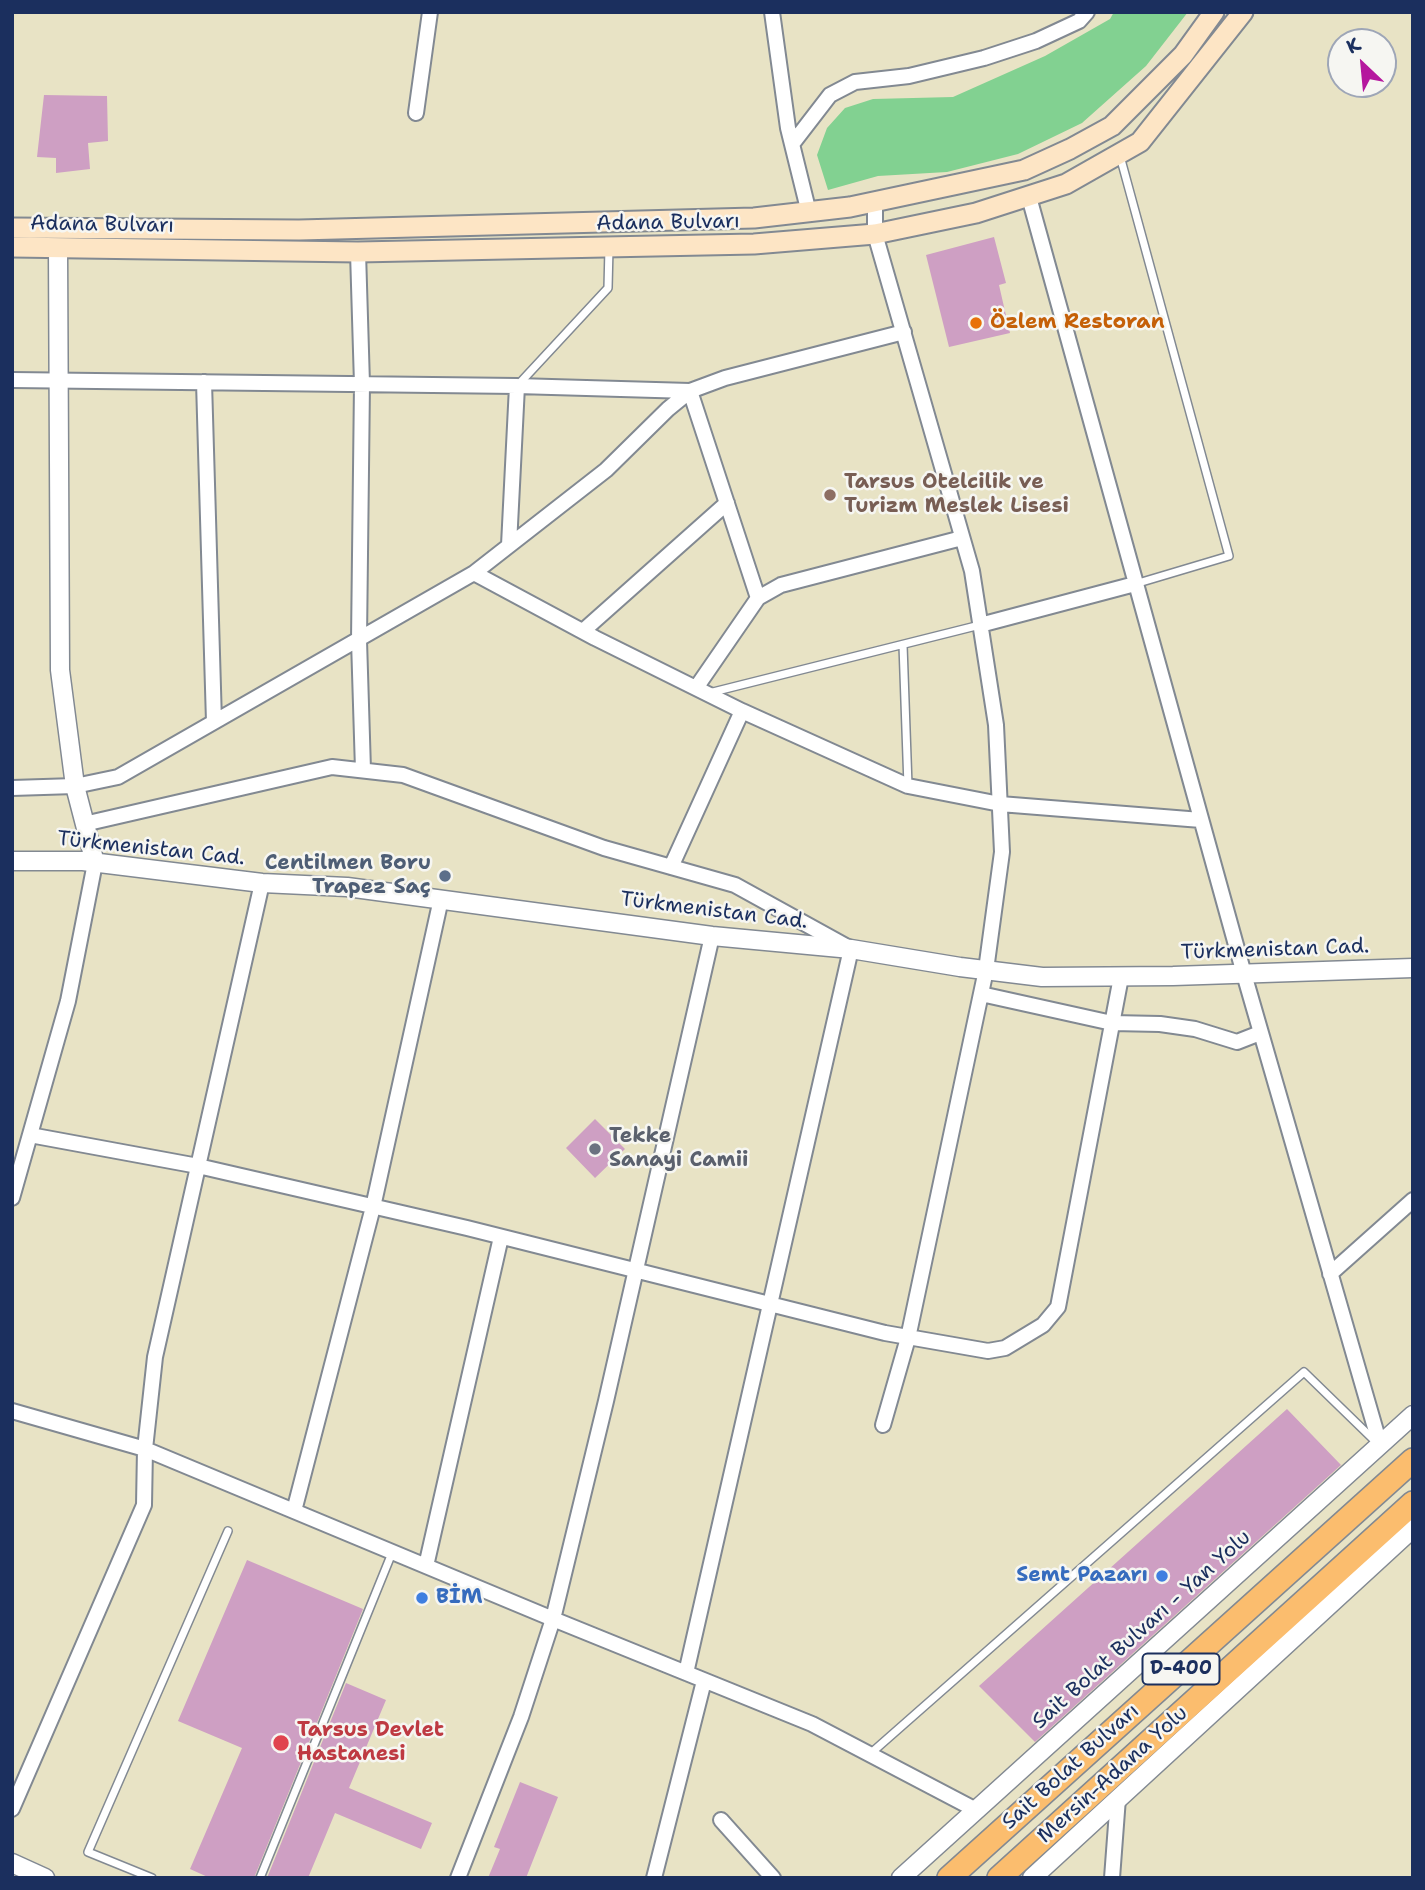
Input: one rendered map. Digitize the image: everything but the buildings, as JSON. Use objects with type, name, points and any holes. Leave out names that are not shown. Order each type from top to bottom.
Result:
[{"type":"highway","name":"Sait Bolat Bulvarı","points":[[949,1878],[1413,1460]]},
{"type":"highway","name":"Mersin-Adana Yolu","points":[[999,1878],[1413,1503]]},
{"type":"main road","name":"Adana Bulvarı","points":[[12,228],[299,230],[754,218],[809,213],[875,202],[1024,170],[1102,132],[1112,126],[1183,55],[1214,12]]},
{"type":"main road","name":"Adana Bulvarı","points":[[12,247],[358,252],[754,244],[875,234],[976,213],[1029,197],[1066,184],[1119,155],[1140,142],[1242,12]]},
{"type":"street","points":[[416,113],[430,12]]},
{"type":"street","points":[[772,12],[788,128],[809,213]]},
{"type":"street","points":[[793,142],[830,95],[855,82],[909,76],[984,58],[1036,41],[1079,21],[1087,12]]},
{"type":"street","points":[[1029,197],[1200,820],[1380,1445]]},
{"type":"street","points":[[875,202],[875,234],[972,571],[996,725],[1002,852],[986,970],[908,1338],[883,1425]]},
{"type":"street","points":[[12,1198],[68,1001],[94,863],[75,786],[60,670],[58,248]]},
{"type":"street","points":[[358,252],[362,384],[359,640],[363,771]]},
{"type":"street","points":[[12,788],[75,786],[118,777],[474,573],[606,470],[668,409],[691,391],[725,378],[904,332]]},
{"type":"street","points":[[12,380],[517,386],[691,391]]},
{"type":"street","points":[[204,382],[214,722]]},
{"type":"street","points":[[509,545],[517,386]]},
{"type":"street","points":[[691,391],[758,598]]},
{"type":"street","points":[[583,631],[727,503]]},
{"type":"street","points":[[701,691],[758,598],[781,585],[962,538]]},
{"type":"street","points":[[474,573],[701,691],[908,786],[1000,804],[1200,820]]},
{"type":"street","points":[[980,625],[1135,584]]},
{"type":"street","points":[[671,867],[742,711]]},
{"type":"street","points":[[84,824],[332,767],[403,775],[604,848],[735,885],[850,949],[686,1673]]},
{"type":"street","name":"Türkmenistan Cad.","points":[[12,861],[94,863],[262,883],[348,887],[712,936],[850,949],[1042,977],[1413,968]]},
{"type":"street","points":[[12,1809],[144,1505],[145,1449],[155,1357],[262,883]]},
{"type":"street","points":[[294,1511],[373,1206],[440,899]]},
{"type":"street","points":[[458,1878],[522,1717],[553,1619],[712,936]]},
{"type":"street","points":[[30,1135],[198,1166],[373,1206],[908,1338],[988,1351],[1004,1348],[1043,1325],[1058,1307],[1121,976]]},
{"type":"street","points":[[981,993],[1112,1023],[1160,1024],[1195,1029],[1237,1042],[1260,1033]]},
{"type":"street","points":[[1330,1274],[1413,1199]]},
{"type":"street","points":[[426,1566],[500,1237]]},
{"type":"street","points":[[12,1411],[145,1449],[812,1724],[976,1810]]},
{"type":"street","name":"Sait Bolat Bulvarı - Yan Yolu","points":[[901,1878],[1413,1415]]},
{"type":"street","points":[[1032,1878],[1413,1528]]},
{"type":"street","points":[[654,1878],[704,1681]]},
{"type":"street","points":[[1112,1878],[1118,1798]]},
{"type":"street","points":[[721,1820],[773,1878]]},
{"type":"street","points":[[12,1863],[45,1878]]},
{"type":"lane","points":[[1119,155],[1229,556],[1135,584]]},
{"type":"lane","points":[[517,386],[608,288],[609,247]]},
{"type":"lane","points":[[701,691],[980,625]]},
{"type":"lane","points":[[903,645],[908,786]]},
{"type":"lane","points":[[869,1754],[1304,1371],[1380,1445]]},
{"type":"lane","points":[[152,1878],[88,1852],[228,1531]]},
{"type":"lane","points":[[260,1878],[392,1552]]},
{"type":"green space","points":[[1114,12],[1188,12],[1146,66],[1082,123],[1018,154],[947,172],[878,176],[828,190],[817,155],[827,128],[845,108],[873,99],[953,97],[1045,56],[1110,19]]},
{"type":"place","name":"Özlem Restoran","points":[[976,323]]},
{"type":"place","name":"Tarsus Otelcilik ve Turizm Meslek Lisesi","points":[[830,495]]},
{"type":"place","name":"Centilmen Boru Trapez Saç","points":[[445,876]]},
{"type":"place","name":"Tekke Sanayi Camii","points":[[595,1149]]},
{"type":"place","name":"Semt Pazarı","points":[[1162,1576]]},
{"type":"place","name":"BİM","points":[[422,1598]]},
{"type":"place","name":"Tarsus Devlet Hastanesi","points":[[281,1743]]}]
